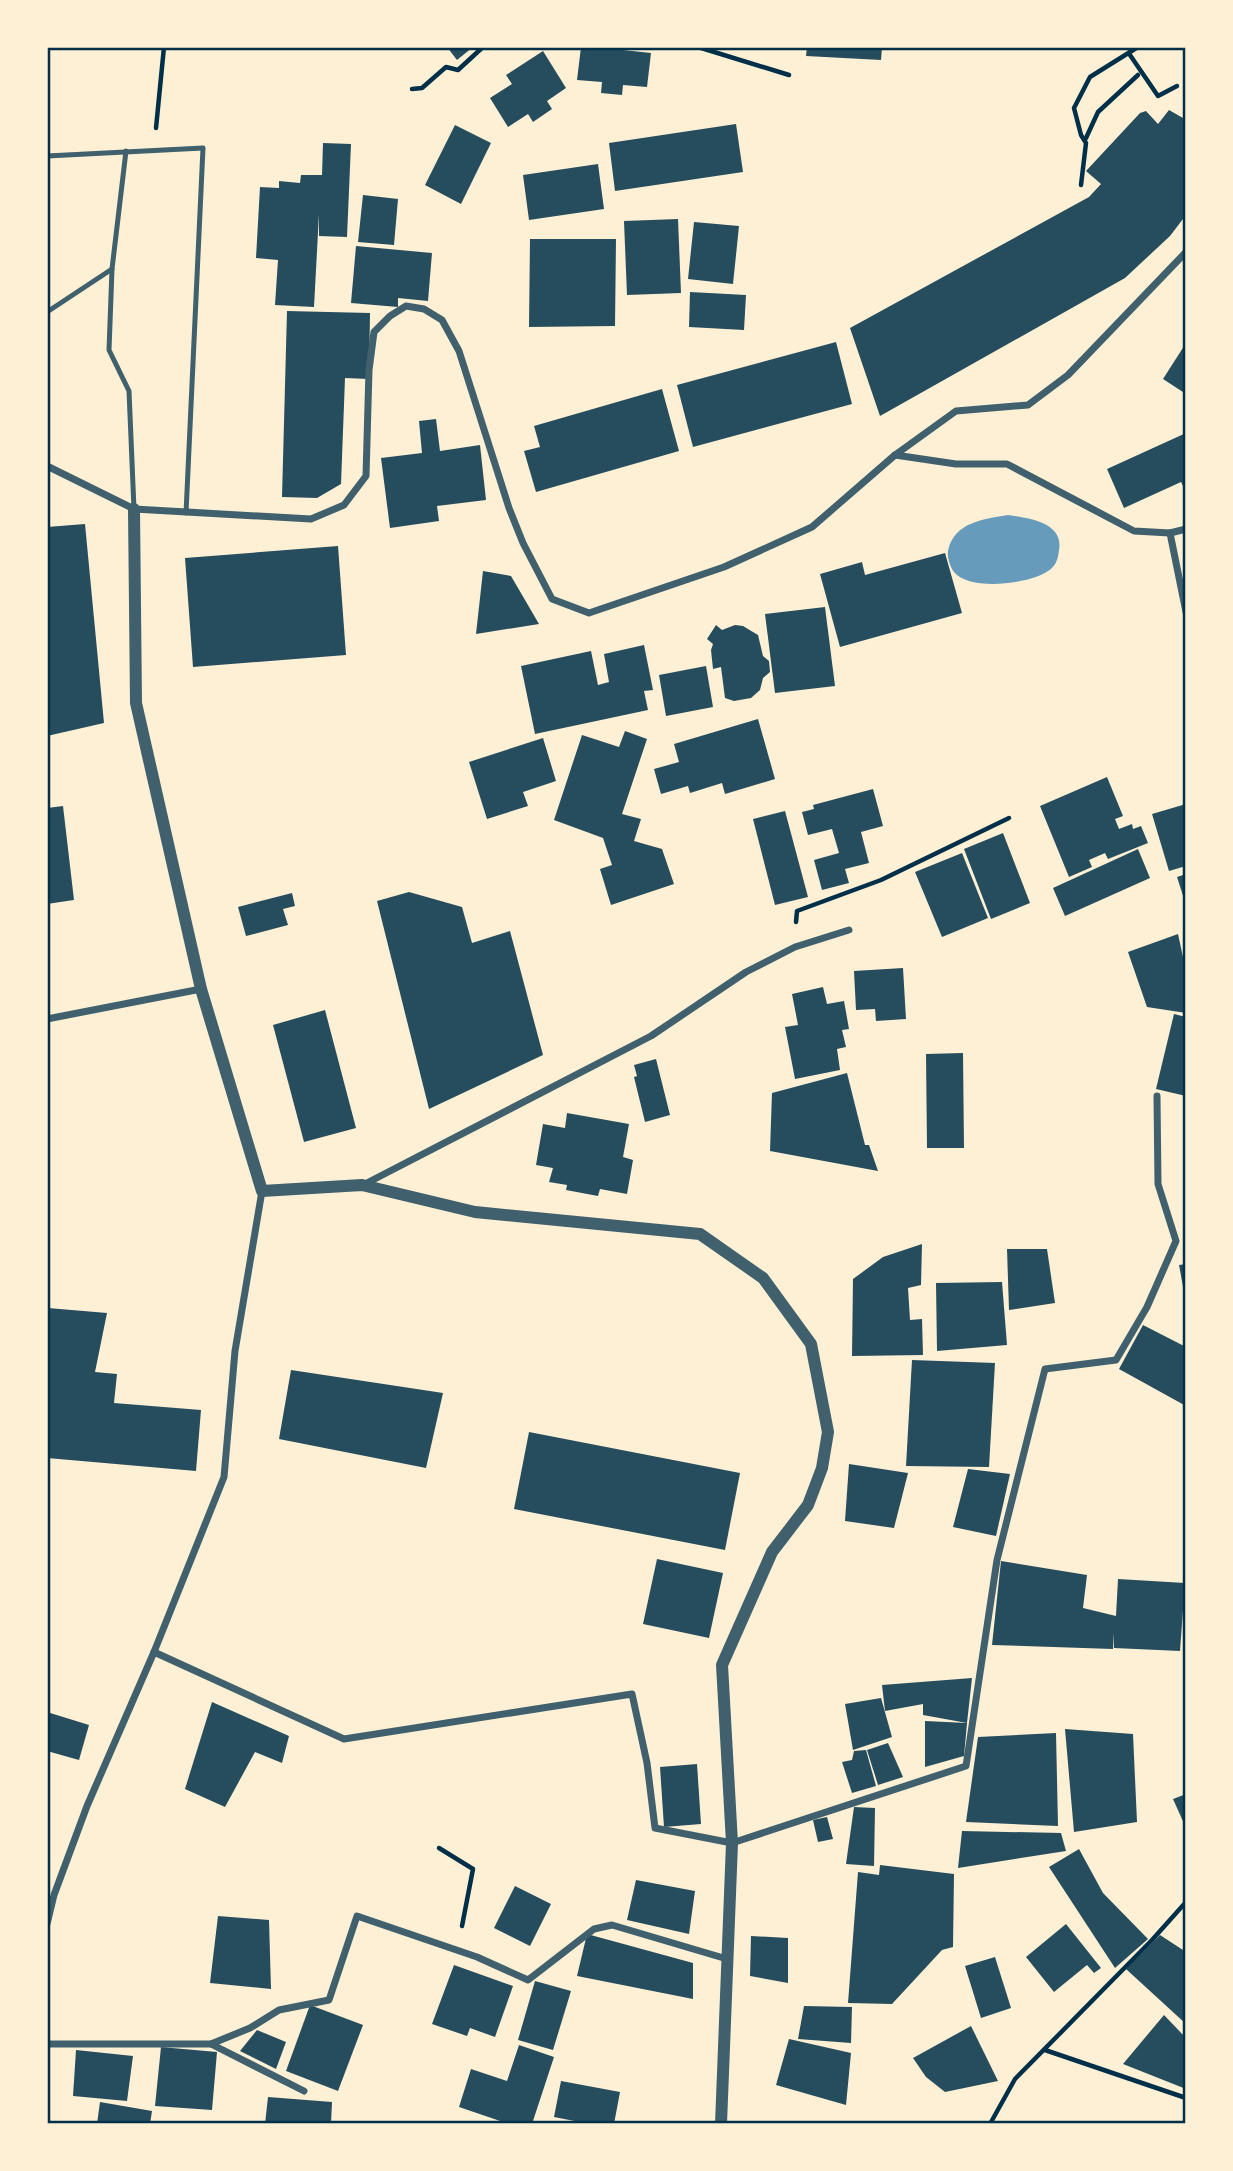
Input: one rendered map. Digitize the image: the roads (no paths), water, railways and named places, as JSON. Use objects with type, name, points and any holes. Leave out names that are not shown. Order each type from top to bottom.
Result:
[{"type":"street","points":[[47,466],[134,509],[311,519],[344,506],[366,476],[369,370],[374,332],[390,316],[406,306],[424,309],[442,320],[459,351],[509,508],[523,543],[552,599],[589,613],[724,567],[812,527],[895,455],[956,411],[1028,405],[1069,375],[1186,252]]},
{"type":"street","points":[[895,455],[957,464],[1007,464],[1134,531],[1170,533],[1186,529]]},
{"type":"street","points":[[47,1924],[54,1895],[87,1806],[224,1478],[235,1351],[262,1191],[201,989],[136,703],[134,509]]},
{"type":"street","points":[[1170,533],[1186,612]]},
{"type":"street","points":[[362,1185],[651,1036],[746,972],[795,947],[849,930]]},
{"type":"street","points":[[47,1019],[201,989]]},
{"type":"street","points":[[153,1652],[344,1739],[632,1693],[647,1763],[655,1828],[732,1843],[966,1766],[997,1560],[1045,1369],[1116,1360],[1147,1307],[1176,1241],[1158,1184],[1157,1096]]},
{"type":"street","points":[[262,1191],[362,1185],[475,1212],[700,1234],[764,1279],[811,1344],[828,1432],[822,1468],[808,1504],[772,1552],[722,1665],[732,1843],[721,2124]]},
{"type":"street","points":[[47,2045],[211,2044],[250,2028],[279,2010],[329,2000],[357,1916],[458,1951],[528,1980],[594,1929],[612,1926],[727,1959]]},
{"type":"street","points":[[211,2044],[304,2091]]},
{"type":"lane","points":[[47,156],[203,148],[186,513]]},
{"type":"lane","points":[[126,151],[112,269],[109,350],[129,391],[134,509]]},
{"type":"lane","points":[[47,312],[112,269]]},
{"type":"water","points":[[1008,515],[1043,523],[1056,533],[1059,553],[1051,569],[1030,579],[1002,584],[973,582],[954,572],[948,553],[951,541],[957,534],[971,524]]}]
